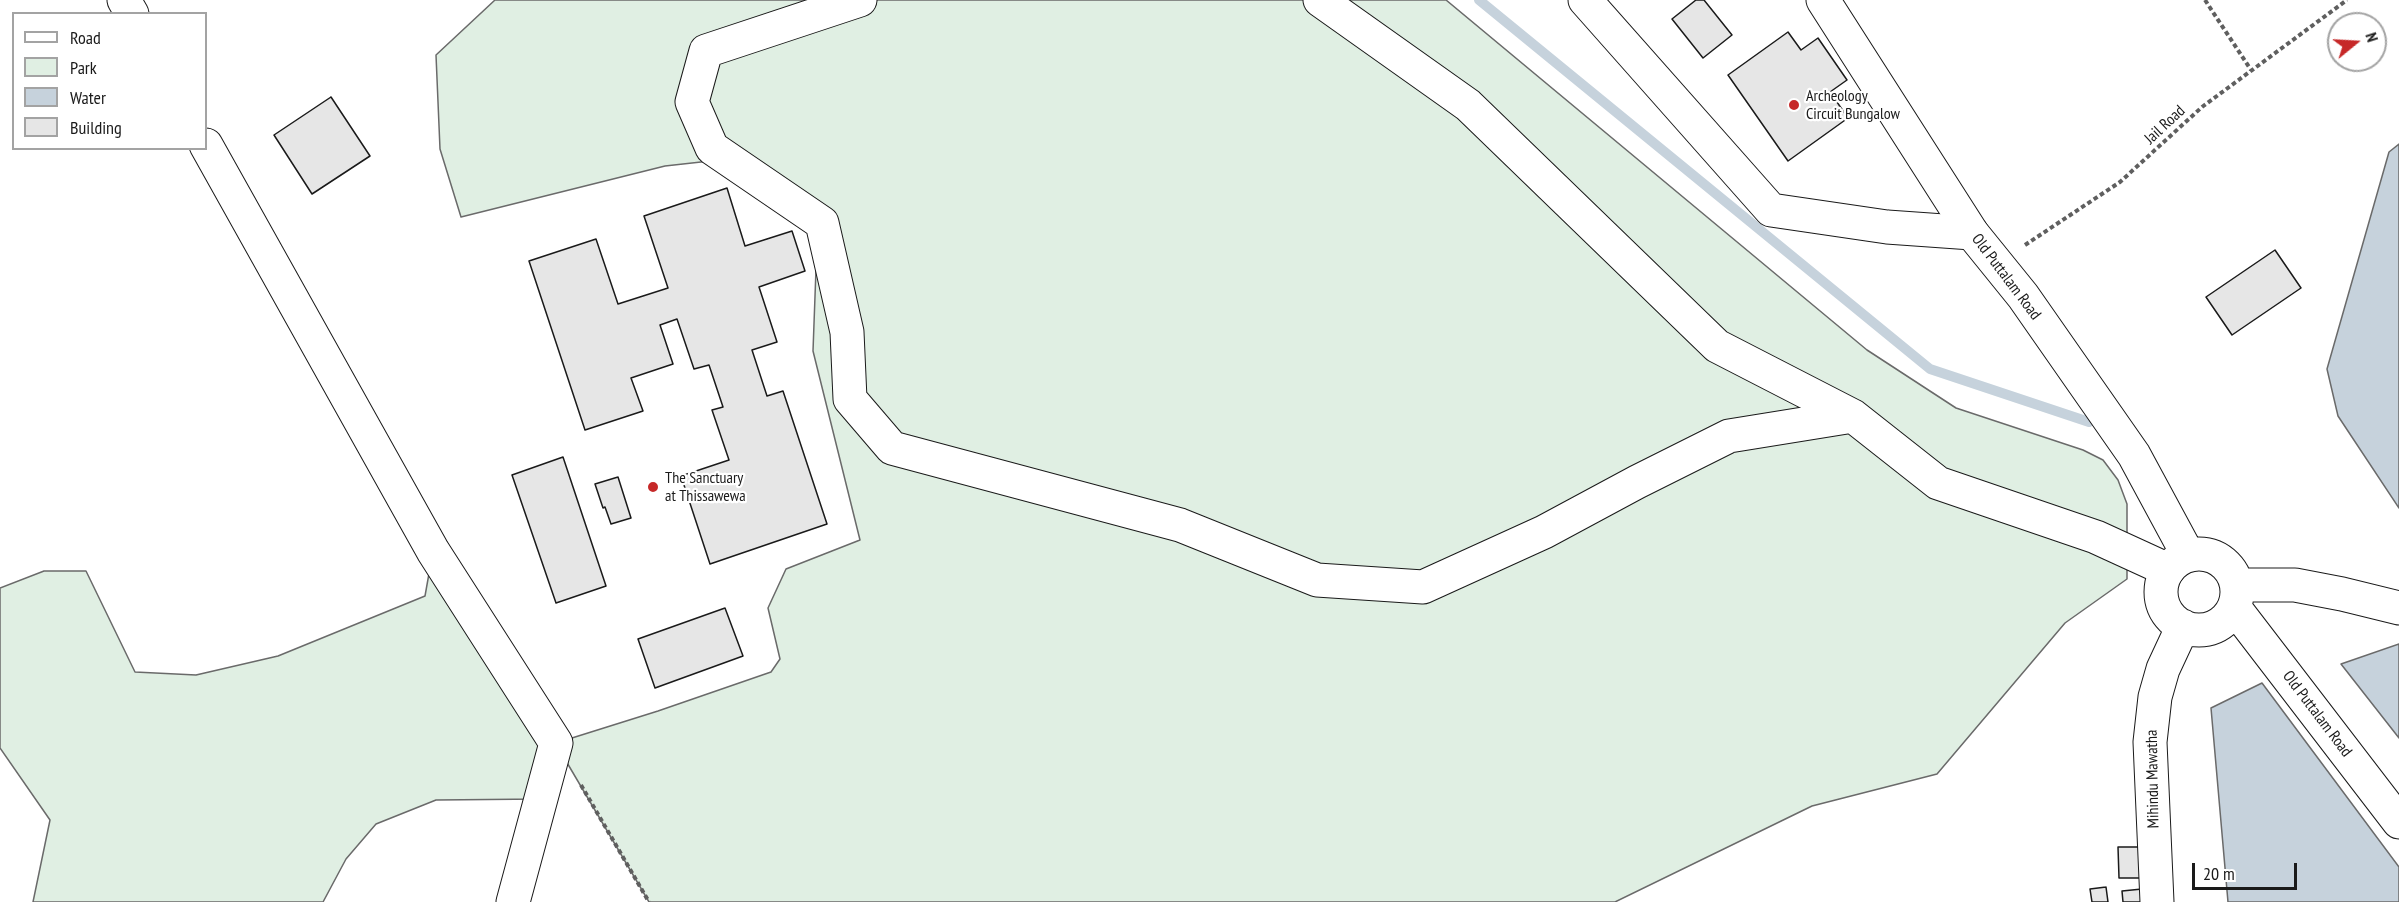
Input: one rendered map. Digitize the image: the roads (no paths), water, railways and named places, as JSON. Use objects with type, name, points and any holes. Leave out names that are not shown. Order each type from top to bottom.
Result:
[{"type":"street","points":[[860,0],[706,51],[692,102],[712,148],[822,223],[848,332],[850,399],[892,448],[1180,525],[1317,580],[1423,587],[1544,532],[1729,436],[1853,416]]},
{"type":"street","points":[[1320,0],[1468,105],[1716,346],[1853,416],[1938,483],[2096,537],[2178,562]]},
{"type":"street","points":[[1585,0],[1771,210],[1887,227],[1972,233]]},
{"type":"street","name":"Old Puttalam Road","points":[[1823,0],[1972,233],[2023,296],[2134,455],[2178,562]]},
{"type":"street","points":[[207,147],[433,551],[556,743],[513,902]]},
{"type":"street","points":[[2200,554],[2213,556],[2224,563],[2232,572],[2236,596],[2228,618],[2212,627],[2194,630],[2172,618],[2164,607],[2161,595],[2162,582],[2178,562],[2200,554]]},
{"type":"street","points":[[2236,596],[2295,585],[2399,608]]},
{"type":"street","name":"Old Puttalam Road","points":[[2236,596],[2399,822]]},
{"type":"street","name":"Mihindu Mawatha","points":[[2157,902],[2150,742],[2155,697],[2163,669],[2183,626]]},
{"type":"water","points":[[2399,144],[2399,508],[2338,416],[2327,369],[2389,152]]},
{"type":"water","points":[[2399,644],[2399,738],[2341,664]]},
{"type":"water","points":[[2262,683],[2399,867],[2399,902],[2228,902],[2211,708]]},
{"type":"waterway","points":[[1479,0],[1930,369],[2089,422]]},
{"type":"place","name":"Archeology Circuit Bungalow","points":[[1794,105]]},
{"type":"place","name":"The Sanctuary at Thissawewa","points":[[653,487]]}]
